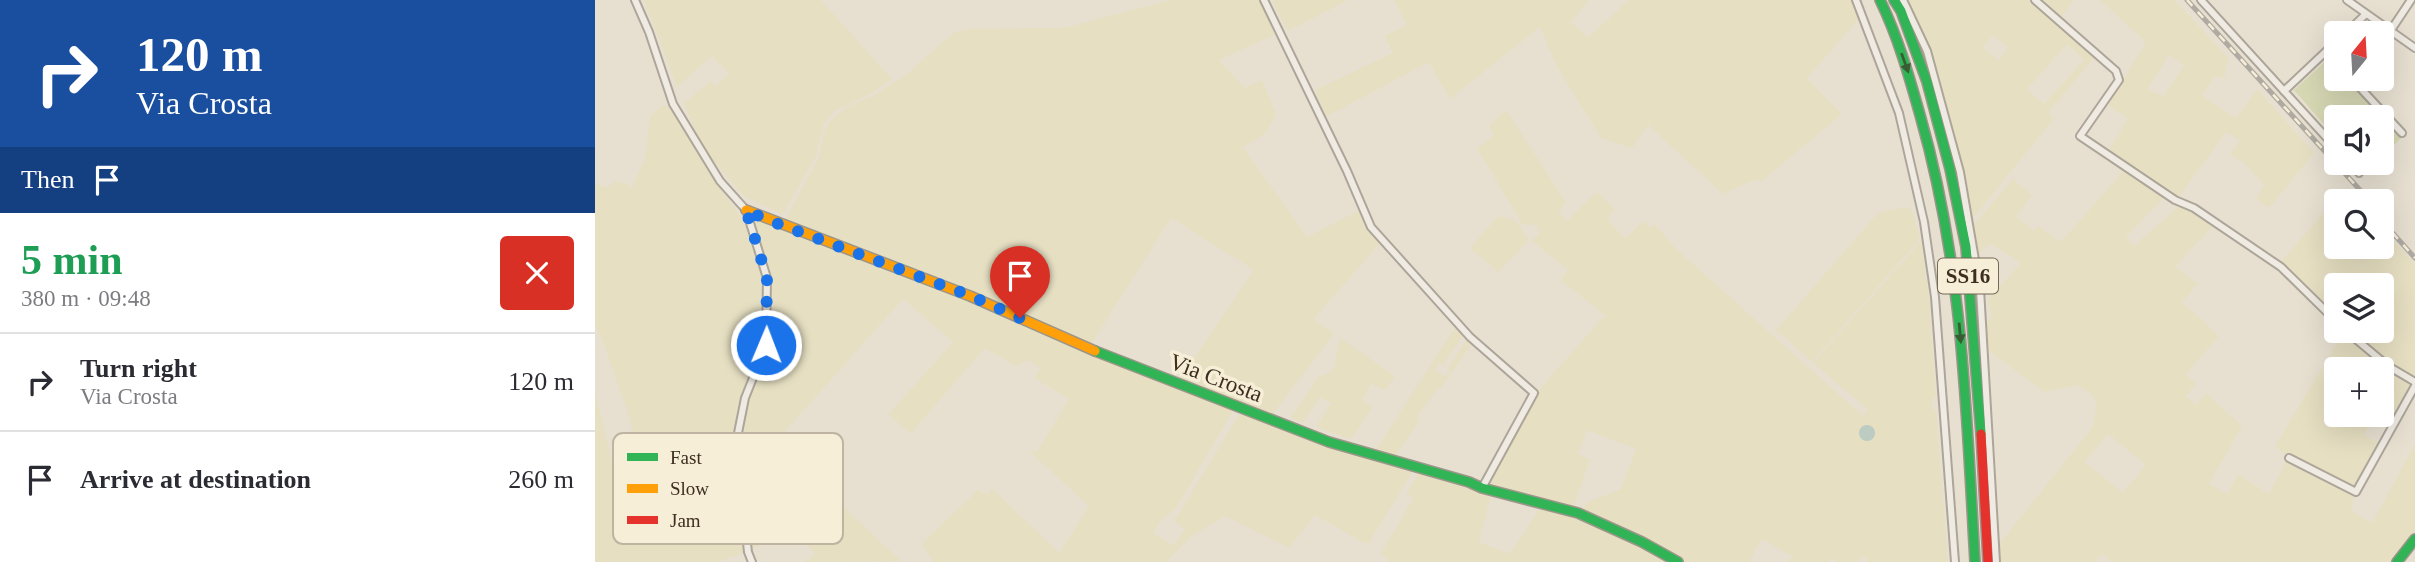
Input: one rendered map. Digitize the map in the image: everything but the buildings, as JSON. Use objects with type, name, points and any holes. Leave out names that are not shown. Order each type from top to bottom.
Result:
[{"type":"main road","name":"SS16","points":[[1879,0],[1887,13],[1909,76],[1928,141],[1954,269],[1961,334],[1975,562]]},
{"type":"main road","name":"SS16","points":[[1894,0],[1927,82],[1950,169],[1966,247],[1980,409],[1988,562]]},
{"type":"main road","name":"Via Crosta","points":[[746,210],[971,296],[1095,351],[1317,438],[1482,488],[1578,513],[1642,542],[1678,562]]},
{"type":"main road","points":[[2396,562],[2415,539]]},
{"type":"street","points":[[635,0],[649,32],[673,104],[720,181],[746,210],[767,278],[766,345],[744,398],[738,433]]},
{"type":"street","points":[[1263,0],[1371,226],[1470,337],[1534,393],[1482,488]]},
{"type":"street","points":[[1856,0],[1899,114],[1924,222],[1935,297],[1955,562]]},
{"type":"street","points":[[1903,0],[1927,51],[1960,172],[1980,289],[1996,562]]},
{"type":"street","points":[[2035,0],[2116,71],[2119,80],[2080,136],[2281,267],[2324,309]]},
{"type":"street","points":[[2201,0],[2324,135]]},
{"type":"street","points":[[2347,0],[2377,21]]},
{"type":"street","points":[[2394,26],[2411,0]]},
{"type":"street","points":[[2359,21],[2366,14]]},
{"type":"street","points":[[2394,32],[2415,48]]},
{"type":"street","points":[[2284,92],[2324,54]]},
{"type":"street","points":[[2363,91],[2402,133]]},
{"type":"street","points":[[2289,458],[2356,492],[2415,384],[2360,343]]},
{"type":"street","points":[[747,544],[752,562]]},
{"type":"shaded area","points":[[644,0],[821,0],[892,79],[872,93],[834,111],[823,125],[816,156],[783,214],[745,197],[702,148],[684,103],[711,81],[715,86],[729,74],[712,56],[677,87]]},
{"type":"shaded area","points":[[1170,0],[1260,0],[1278,33],[1219,60],[1245,88],[1262,80],[1276,114],[1267,132],[1243,147],[1307,237],[1358,211],[1380,243],[1314,319],[1334,334],[1272,415],[1179,380],[1254,270],[1171,218],[1090,346],[966,290],[785,220],[819,157],[824,132],[830,121],[846,107],[873,96],[908,73],[953,33],[967,29],[1064,28]]},
{"type":"shaded area","points":[[1272,0],[1348,0],[1288,31]]},
{"type":"shaded area","points":[[1394,0],[1590,0],[1571,22],[1588,37],[1629,0],[1853,0],[1860,18],[1807,78],[1842,114],[1762,181],[1754,180],[1723,194],[1648,125],[1632,148],[1601,138],[1556,65],[1540,27],[1450,99],[1429,62],[1326,117],[1315,90],[1393,53],[1385,36],[1407,25]]},
{"type":"shaded area","points":[[1906,0],[2074,0],[2058,21],[2097,54],[2049,112],[2053,120],[1970,222],[1928,52]],"holes":[[[1993,35],[2008,48],[1998,60],[1983,47]],[[2067,44],[2084,60],[2044,104],[2027,89]]]},
{"type":"shaded area","points":[[2100,0],[2175,0],[2229,59],[2224,78],[2215,76],[2202,96],[2236,118],[2257,89],[2314,153],[2269,208],[2256,198],[2264,185],[2243,162],[2230,154],[2240,141],[2226,132],[2179,197],[2108,151],[2128,119],[2108,105],[2146,42]],"holes":[[[2169,55],[2184,65],[2164,96],[2147,90]]]},
{"type":"shaded area","points":[[663,105],[674,109],[713,179],[743,220],[764,280],[763,345],[759,364],[738,408],[735,433],[633,433],[603,342],[595,326],[595,183],[606,188],[616,181],[629,185],[631,190],[645,159],[650,116]]},
{"type":"shaded area","points":[[1506,110],[1566,202],[1559,211],[1567,221],[1595,193],[1600,194],[1615,210],[1607,219],[1625,239],[1643,221],[1650,228],[1655,224],[1674,247],[1863,416],[1867,409],[1813,363],[1921,241],[1929,298],[1936,397],[1932,400],[1932,408],[1936,411],[1948,562],[1867,562],[1862,555],[1857,562],[1838,562],[1831,558],[1828,562],[1789,562],[1792,556],[1762,539],[1749,562],[1687,562],[1626,529],[1582,511],[1587,502],[1621,489],[1636,449],[1587,430],[1578,453],[1590,460],[1573,508],[1490,486],[1491,478],[1537,392],[1605,315],[1560,280],[1568,270],[1532,241],[1539,233],[1537,225],[1522,224],[1477,148],[1494,136],[1489,125]]},
{"type":"shaded area","points":[[2125,169],[2165,196],[2126,237],[2134,246],[2180,205],[2214,225],[2175,267],[2198,284],[2182,302],[2219,336],[2186,374],[2196,384],[2186,396],[2196,405],[2206,393],[2242,426],[2209,484],[2227,494],[2238,474],[2269,494],[2288,457],[2275,446],[2324,364],[2324,427],[2369,427],[2364,435],[2382,445],[2355,491],[2351,510],[2372,523],[2415,444],[2415,530],[2388,562],[2111,562],[2102,554],[2095,562],[1994,562],[1993,552],[2092,428],[2097,404],[2090,393],[2077,385],[2044,392],[1980,344],[1979,329],[1992,316],[1988,300],[2021,263],[1990,243],[1976,257],[1971,228],[2013,179],[2032,195],[2016,216],[2034,231],[2039,226],[2061,242]],"holes":[[[2108,434],[2146,465],[2123,493],[2085,462]]]},
{"type":"shaded area","points":[[1904,207],[1912,210],[1920,239],[1812,362],[1776,330],[1878,213]]},
{"type":"shaded area","points":[[2324,212],[2324,259],[2394,259],[2394,241],[2415,264],[2415,378],[2394,365],[2394,357],[2381,357],[2365,343],[2394,343],[2394,273],[2324,273],[2324,307],[2279,264]]},
{"type":"shaded area","points":[[1498,216],[1515,220],[1529,240],[1498,272],[1470,248]]},
{"type":"shaded area","points":[[756,220],[964,296],[1098,357],[1235,407],[1177,507],[1162,519],[1153,533],[1173,546],[1185,529],[1174,521],[1242,410],[1413,471],[1369,543],[1364,543],[1315,515],[1289,548],[1225,516],[1190,537],[1166,562],[933,562],[922,543],[978,490],[987,495],[993,489],[1059,553],[1089,506],[1029,451],[1037,452],[1069,399],[1034,378],[1040,368],[1028,360],[1015,366],[985,348],[911,433],[888,415],[953,342],[903,299],[784,433],[741,433],[744,410],[766,359],[771,304],[769,277],[752,226]]},
{"type":"shaded area","points":[[1457,325],[1463,335],[1443,365],[1439,363],[1434,370],[1446,377],[1450,370],[1448,368],[1467,340],[1471,345],[1417,417],[1420,420],[1394,458],[1375,451]]},
{"type":"shaded area","points":[[1340,338],[1395,376],[1385,390],[1371,384],[1363,400],[1373,407],[1351,439],[1316,427],[1331,403],[1320,397],[1302,423],[1291,417],[1318,377],[1334,368]]},
{"type":"shaded area","points":[[2337,343],[2360,343],[2378,357],[2328,357]]},
{"type":"shaded area","points":[[2394,369],[2412,383],[2394,419]]},
{"type":"shaded area","points":[[595,392],[613,465],[613,544],[746,544],[747,552],[718,562],[595,562]]},
{"type":"shaded area","points":[[1864,425],[1870,425],[1875,433],[1873,439],[1864,441],[1859,436],[1859,430]]},
{"type":"shaded area","points":[[1419,473],[1491,493],[1479,542],[1510,554],[1541,507],[1587,519],[1674,562],[1390,562],[1381,553],[1413,499],[1407,493]]},
{"type":"shaded area","points":[[843,507],[901,561],[804,562],[815,554],[806,544],[843,544]]},
{"type":"shaded area","points":[[751,544],[763,544],[759,547],[752,548]]},
{"type":"green space","points":[[2324,63],[2324,91],[2358,91],[2372,105],[2324,105],[2324,124],[2294,90]]},
{"type":"green space","points":[[2394,129],[2402,137],[2394,145]]},
{"type":"railway","points":[[2187,0],[2359,189]]},
{"type":"railway","points":[[2394,234],[2415,258]]},
{"type":"traffic: fast","points":[[1880,0],[1898,42],[1916,100],[1945,226],[1954,282],[1965,392],[1975,562]]},
{"type":"traffic: fast","points":[[1894,0],[1901,11],[1927,82],[1950,169],[1966,247],[1981,434]]},
{"type":"traffic: fast","points":[[1095,351],[1329,442],[1482,488],[1578,513],[1642,542],[1678,562]]},
{"type":"traffic: fast","points":[[2397,562],[2415,539]]},
{"type":"traffic: slow","points":[[746,210],[970,296],[1095,351]]},
{"type":"traffic: jam","points":[[1981,434],[1988,562]]},
{"type":"route","points":[[766,345],[767,278],[746,210],[971,296],[1020,318]]}]
